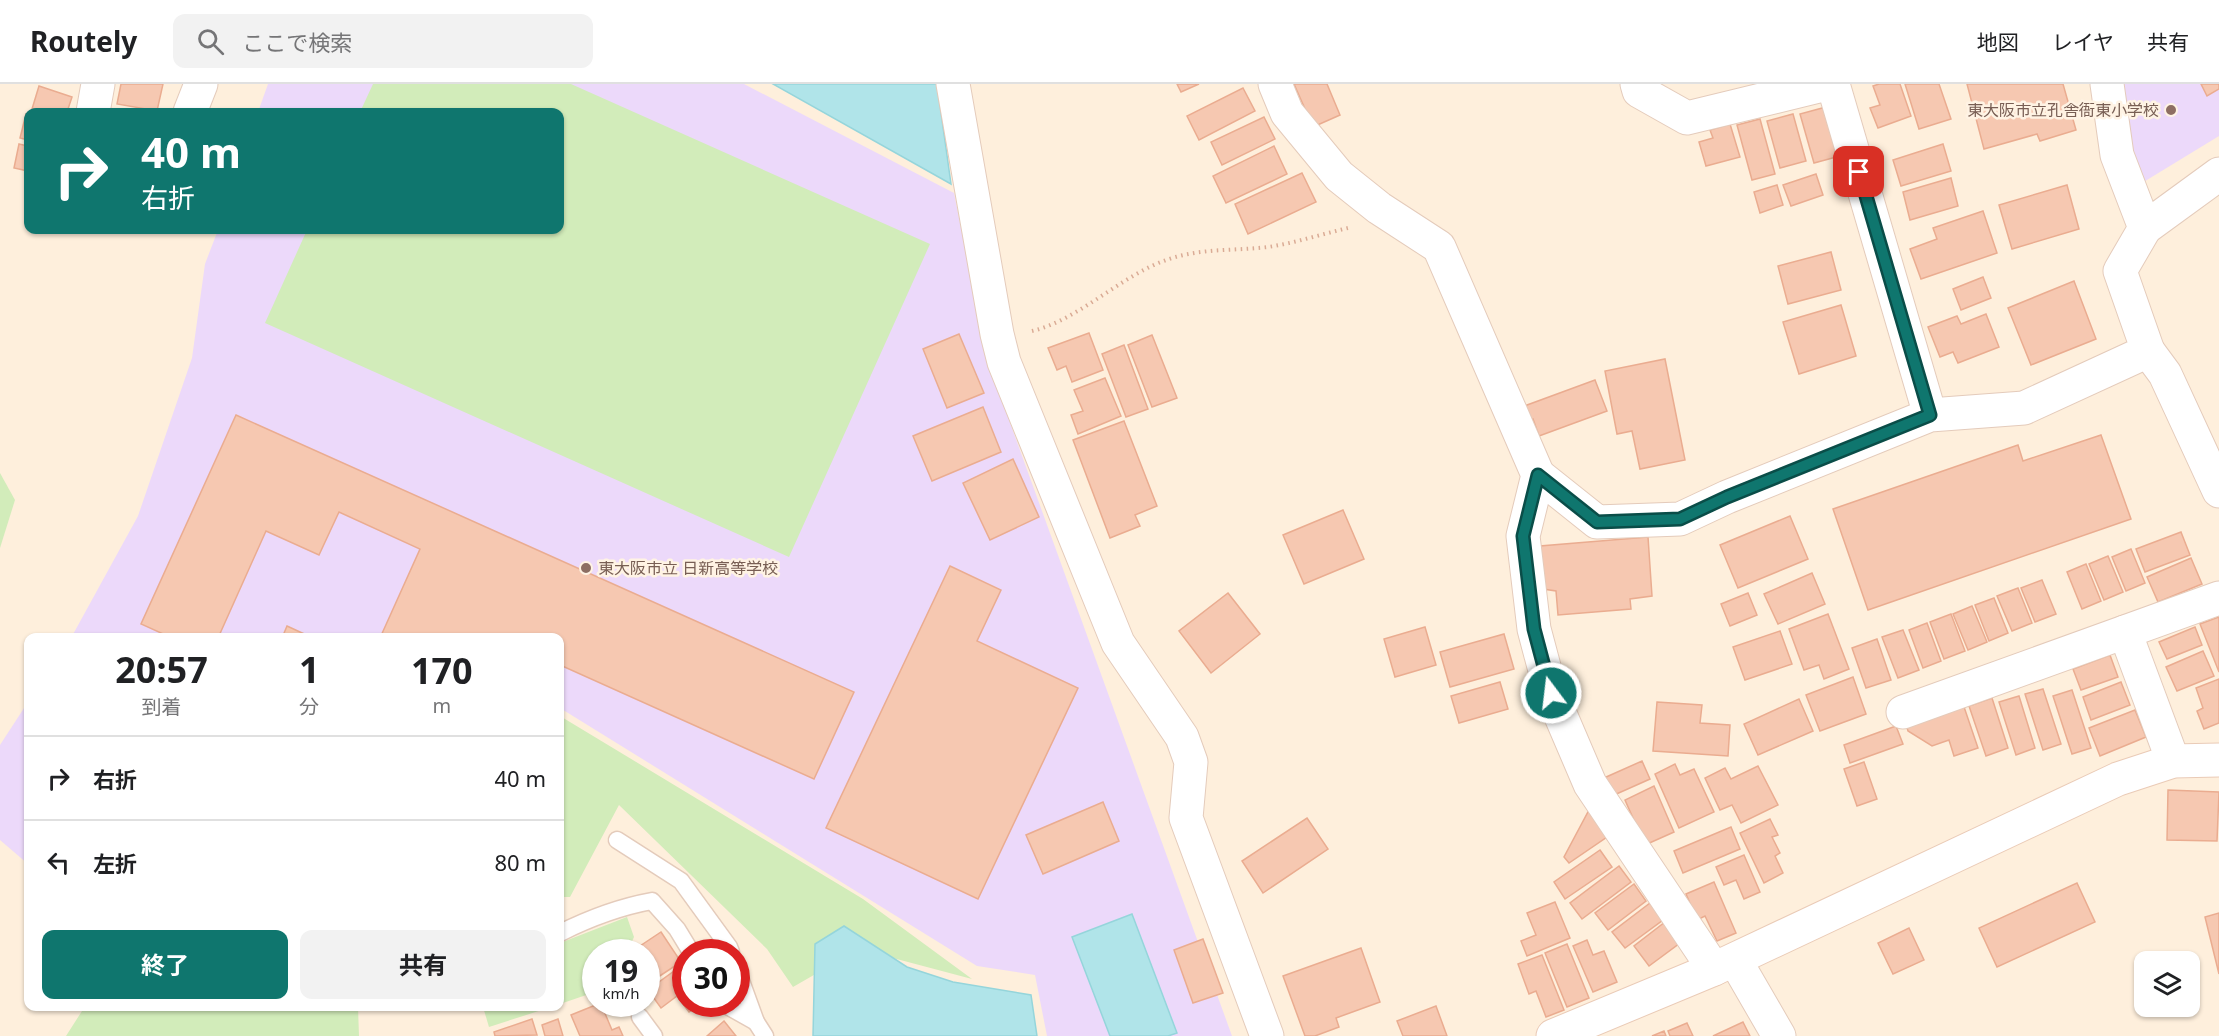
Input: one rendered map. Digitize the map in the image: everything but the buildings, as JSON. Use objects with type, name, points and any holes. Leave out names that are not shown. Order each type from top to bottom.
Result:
[{"type":"street","points":[[94,108],[98,84]]},
{"type":"street","points":[[192,108],[201,84]]},
{"type":"street","points":[[953,84],[997,334],[1004,362],[1118,643],[1182,737],[1191,762],[1186,818],[1267,1036]]},
{"type":"street","points":[[1275,84],[1287,112],[1339,176],[1379,208],[1439,248],[1538,475],[1597,522],[1680,519],[1727,497],[1930,415],[2024,408],[2148,351]]},
{"type":"street","points":[[1637,84],[1639,91],[1687,118],[1827,84]]},
{"type":"street","points":[[1833,84],[1930,415]]},
{"type":"street","points":[[2108,84],[2117,155],[2145,228]]},
{"type":"street","points":[[2219,174],[2145,228],[2120,271],[2148,351],[2165,374],[2219,491]]},
{"type":"street","points":[[1538,475],[1523,536],[1534,629],[1551,693],[1590,784],[1779,1036]]},
{"type":"street","points":[[1903,712],[2219,598]]},
{"type":"street","points":[[2125,632],[2173,761]]},
{"type":"street","points":[[1553,1036],[1724,964],[2118,779],[2173,761],[2219,760]]},
{"type":"lane","points":[[616,840],[681,881],[723,939]]},
{"type":"lane","points":[[564,931],[586,919],[626,905],[652,902],[683,939]]},
{"type":"lane","points":[[750,1003],[760,1029]]},
{"type":"lane","points":[[640,1017],[654,1036]]},
{"type":"lane","points":[[743,1017],[760,1029]]},
{"type":"path","points":[[997,334],[1035,331],[1065,317],[1118,284],[1167,259],[1197,251],[1268,247],[1350,228],[1379,208]]},
{"type":"shaded area","name":"東大阪市立 日新高等学校","points":[[268,84],[744,84],[954,193],[987,359],[1232,1036],[1047,1036],[1035,975],[977,966],[564,710],[564,633],[74,633],[138,516],[192,358],[205,264],[216,234],[564,234],[564,108],[259,108]]},
{"type":"shaded area","name":"東大阪市立孔舎衙東小学校","points":[[2118,84],[2219,84],[2219,136],[2137,186]]},
{"type":"shaded area","points":[[24,708],[24,861],[0,840],[0,745]]},
{"type":"green space","points":[[373,84],[571,84],[930,244],[789,557],[265,323],[305,234],[564,234],[564,108],[362,108]]},
{"type":"green space","points":[[0,473],[15,500],[0,548]]},
{"type":"green space","points":[[564,718],[863,899],[972,979],[859,949],[793,987],[767,949],[619,805],[570,897],[564,897]]},
{"type":"green space","points":[[627,917],[633,939],[582,939],[582,996],[564,1003],[564,941]]},
{"type":"green space","points":[[82,1011],[358,1011],[359,1036],[66,1036]]},
{"type":"green space","points":[[484,1011],[539,1011],[489,1027]]},
{"type":"water","points":[[773,84],[937,84],[951,184]]},
{"type":"water","points":[[1132,914],[1177,1033],[1168,1036],[1110,1036],[1072,937]]},
{"type":"water","points":[[844,926],[907,967],[953,982],[1031,995],[1037,1036],[813,1036],[815,944]]},
{"type":"place","name":"東大阪市立孔舎衙東小学校","points":[[2171,110]]},
{"type":"place","name":"東大阪市立 日新高等学校","points":[[586,568]]},
{"type":"route","points":[[1551,693],[1534,629],[1523,536],[1538,475],[1597,522],[1680,519],[1727,497],[1930,415],[1859,172]]}]
